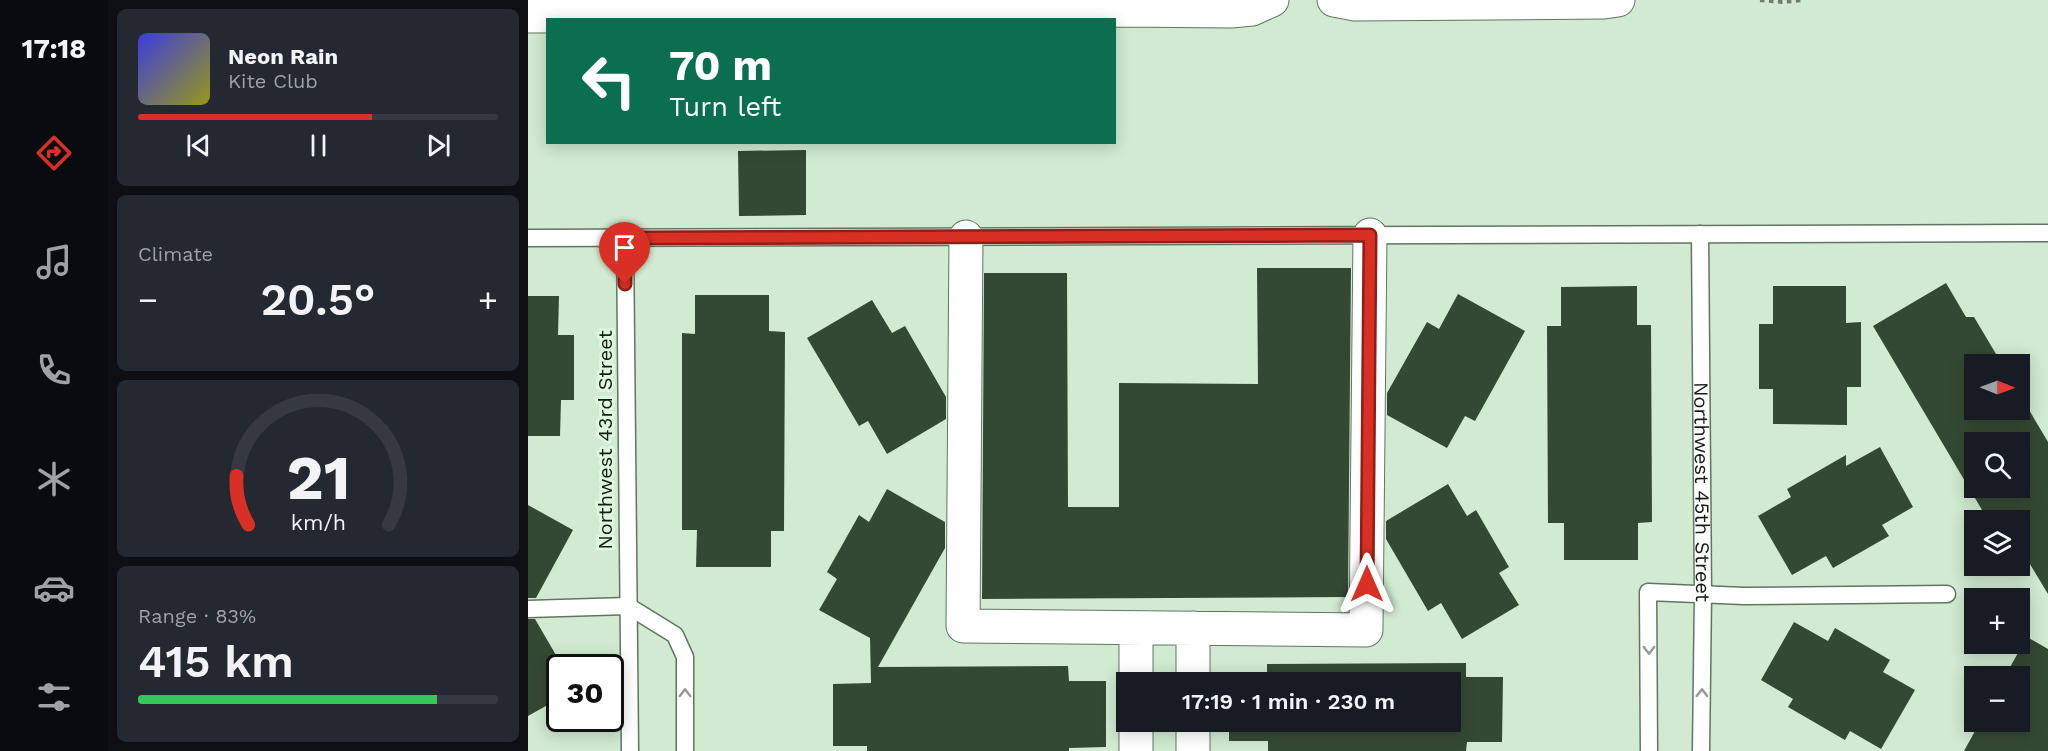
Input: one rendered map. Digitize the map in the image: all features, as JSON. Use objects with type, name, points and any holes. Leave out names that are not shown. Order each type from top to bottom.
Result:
[{"type":"street","points":[[528,16],[1231,11],[1252,9],[1272,0]]},
{"type":"street","points":[[1334,0],[1354,4],[1618,0]]},
{"type":"street","points":[[966,237],[963,626],[1366,630],[1370,235]]},
{"type":"street","points":[[1136,628],[1136,672]]},
{"type":"street","points":[[1193,628],[1193,672]]},
{"type":"street","points":[[1136,732],[1136,751]]},
{"type":"street","points":[[1193,732],[1193,751]]},
{"type":"lane","points":[[528,238],[2048,232]]},
{"type":"lane","name":"Northwest 45th Street","points":[[1700,234],[1703,594],[1701,751]]},
{"type":"lane","name":"Northwest 43rd Street","points":[[625,238],[630,751]]},
{"type":"lane","points":[[1649,751],[1648,592],[1744,596],[1947,594]]},
{"type":"lane","points":[[528,609],[628,606],[675,635],[685,657],[685,751]]},
{"type":"path","points":[[1760,0],[1782,2],[1804,0]]},
{"type":"building","points":[[806,150],[806,215],[739,216],[738,151]]},
{"type":"building","points":[[1257,268],[1351,268],[1348,597],[982,599],[984,273],[1067,273],[1068,507],[1119,507],[1119,383],[1258,384]]},
{"type":"building","points":[[1946,283],[1966,317],[1974,317],[1996,354],[1964,354],[1964,420],[2030,420],[2030,412],[2048,442],[2048,594],[2030,564],[2030,510],[1982,510],[1975,498],[2030,498],[2030,432],[1964,432],[1964,480],[1873,326]]},
{"type":"building","points":[[1637,286],[1637,325],[1651,325],[1652,522],[1638,523],[1638,560],[1564,560],[1564,523],[1548,523],[1547,326],[1561,326],[1561,287]]},
{"type":"building","points":[[1773,286],[1846,286],[1846,323],[1861,322],[1861,387],[1847,387],[1847,425],[1773,424],[1773,389],[1759,389],[1759,324],[1773,324]]},
{"type":"building","points":[[1458,294],[1525,331],[1475,421],[1465,416],[1447,448],[1387,415],[1387,393],[1427,322],[1439,329]]},
{"type":"building","points":[[695,295],[769,295],[769,331],[785,332],[784,531],[771,531],[771,567],[696,567],[697,530],[682,530],[682,333],[695,334]]},
{"type":"building","points":[[528,296],[559,296],[558,335],[574,335],[574,400],[561,400],[560,436],[528,436]]},
{"type":"building","points":[[872,300],[892,333],[905,326],[946,397],[946,419],[887,454],[868,421],[859,426],[807,338]]},
{"type":"building","points":[[1880,447],[1913,507],[1882,525],[1889,536],[1833,568],[1826,556],[1792,575],[1758,516],[1791,497],[1787,489],[1846,455],[1846,466]]},
{"type":"building","points":[[1448,484],[1467,516],[1476,510],[1509,567],[1499,573],[1519,605],[1462,639],[1441,603],[1428,611],[1386,539],[1386,521]]},
{"type":"building","points":[[887,489],[945,522],[945,548],[878,667],[1068,666],[1069,681],[1106,681],[1106,747],[1069,748],[1069,751],[867,751],[867,746],[833,746],[833,684],[871,683],[870,638],[819,610],[837,579],[827,572],[859,515],[869,522]]},
{"type":"building","points":[[528,505],[573,530],[536,598],[528,598]]},
{"type":"building","points":[[528,619],[535,619],[555,654],[546,654],[546,706],[528,716]]},
{"type":"building","points":[[1794,622],[1828,641],[1835,628],[1890,660],[1883,672],[1915,690],[1881,749],[1850,731],[1845,740],[1788,707],[1793,699],[1761,680]]},
{"type":"building","points":[[2030,639],[2048,649],[2048,751],[1964,751],[1974,732],[2030,732],[2030,666],[2011,666],[2017,654],[2030,654]]},
{"type":"building","points":[[1466,663],[1466,677],[1503,677],[1502,742],[1467,742],[1466,751],[1268,751],[1268,741],[1229,741],[1229,732],[1461,732],[1461,672],[1267,672],[1267,664]]},
{"type":"route","points":[[625,284],[625,238],[1370,235],[1367,584]]}]
